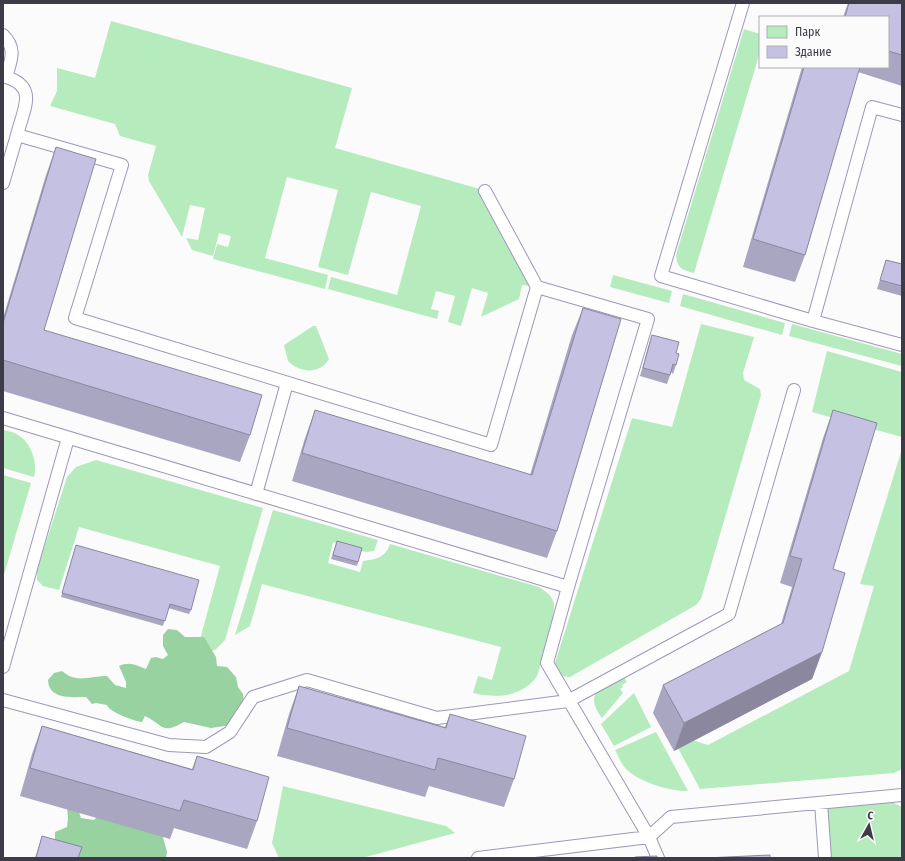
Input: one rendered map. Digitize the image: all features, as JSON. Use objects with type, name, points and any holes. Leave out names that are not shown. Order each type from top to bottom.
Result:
[{"type":"lane","points":[[743,3],[661,276],[813,321],[902,345]]},
{"type":"lane","points":[[3,35],[9,41],[13,52],[5,76],[22,84],[26,91],[27,98],[3,183]]},
{"type":"lane","points":[[813,321],[872,107],[902,115]]},
{"type":"lane","points":[[17,135],[122,165],[75,318],[491,445],[537,287],[485,191]]},
{"type":"lane","points":[[537,287],[648,320],[568,587],[547,663],[650,837],[658,858]]},
{"type":"lane","points":[[256,494],[287,383]]},
{"type":"lane","points":[[3,700],[169,745],[206,747],[230,732],[253,697],[307,680],[437,718],[568,700],[729,614],[794,390]]},
{"type":"lane","points":[[3,418],[568,587]]},
{"type":"lane","points":[[3,667],[68,438]]},
{"type":"lane","points":[[478,858],[650,837],[671,817],[902,795]]},
{"type":"lane","points":[[822,803],[825,858]]},
{"type":"green space","points":[[111,21],[352,88],[335,148],[480,189],[532,286],[522,285],[519,299],[481,317],[488,293],[472,288],[461,326],[448,322],[455,296],[436,291],[431,309],[439,311],[437,319],[328,289],[331,277],[397,295],[421,206],[371,192],[348,275],[318,267],[338,190],[287,177],[265,258],[328,275],[325,289],[213,259],[217,244],[228,247],[231,236],[219,233],[213,256],[192,250],[186,238],[198,240],[205,208],[190,205],[182,237],[149,181],[148,175],[156,146],[120,136],[115,124],[50,106],[57,91],[57,68],[95,78]]},
{"type":"green space","points":[[744,29],[759,34],[759,55],[694,273],[686,271],[679,266],[676,255]]},
{"type":"green space","points":[[613,275],[672,291],[669,303],[610,287]]},
{"type":"green space","points":[[683,294],[785,323],[782,335],[680,306]]},
{"type":"green space","points":[[701,324],[754,337],[743,373],[744,380],[760,389],[761,395],[701,599],[696,605],[570,677],[560,676],[555,668],[555,663],[632,418],[672,427]]},
{"type":"green space","points":[[792,324],[902,354],[902,366],[789,336]]},
{"type":"green space","points":[[313,326],[316,326],[329,359],[320,368],[315,370],[304,370],[288,361],[284,345]]},
{"type":"green space","points":[[827,351],[902,372],[902,437],[812,412]]},
{"type":"green space","points":[[3,430],[16,434],[23,438],[27,443],[34,459],[34,477],[3,468]]},
{"type":"green space","points":[[902,449],[902,769],[894,773],[700,789],[670,733],[708,745],[849,671],[874,586],[860,584]]},
{"type":"green space","points":[[96,460],[263,508],[225,640],[215,650],[196,654],[220,566],[79,527],[59,590],[43,586],[37,580],[37,570],[67,477],[76,467]]},
{"type":"green space","points":[[3,475],[31,483],[3,578]]},
{"type":"green space","points":[[273,510],[378,540],[374,551],[366,552],[333,542],[328,563],[360,572],[363,561],[380,557],[386,552],[390,544],[539,587],[552,598],[554,609],[548,640],[537,676],[528,686],[520,691],[507,695],[494,696],[473,693],[478,676],[492,680],[501,647],[262,584],[250,626],[235,635]]},
{"type":"green space","points":[[168,629],[177,630],[185,637],[204,637],[216,657],[217,666],[227,667],[236,677],[238,687],[243,694],[244,702],[231,725],[211,728],[184,722],[171,728],[167,728],[145,716],[142,722],[133,720],[117,713],[107,705],[96,703],[92,704],[86,697],[62,696],[52,691],[49,686],[48,680],[54,673],[62,671],[67,675],[78,678],[107,676],[115,685],[126,688],[126,682],[119,666],[130,664],[146,669],[151,658],[156,657],[163,659],[168,655],[163,646],[163,635]]},
{"type":"green space","points":[[622,674],[627,682],[622,685],[623,687],[620,689],[623,693],[602,718],[594,702],[597,691],[608,682]]},
{"type":"green space","points":[[634,693],[651,727],[614,746],[601,724]]},
{"type":"green space","points":[[656,732],[688,791],[672,790],[647,782],[632,774],[626,769],[620,760],[615,750]]},
{"type":"green space","points":[[283,786],[446,826],[455,833],[362,858],[279,858],[272,843]]},
{"type":"green space","points":[[890,801],[902,807],[902,858],[827,858],[827,810],[831,807]]},
{"type":"green space","points":[[67,808],[78,809],[81,818],[94,820],[102,811],[161,830],[167,852],[166,858],[82,858],[69,854],[55,843],[55,832],[67,827]]},
{"type":"building","points":[[849,3],[902,3],[902,55],[889,51],[889,16],[845,16]]},
{"type":"building","points":[[804,68],[860,68],[805,255],[753,239]]},
{"type":"building","points":[[56,147],[96,159],[44,330],[262,395],[250,435],[3,360],[3,323]]},
{"type":"building","points":[[886,260],[902,264],[902,286],[880,280]]},
{"type":"building","points":[[583,308],[621,319],[557,531],[302,453],[315,410],[532,475]]},
{"type":"building","points":[[652,335],[679,342],[676,353],[679,354],[676,365],[673,364],[670,375],[643,368]]},
{"type":"building","points":[[833,410],[877,423],[833,569],[845,573],[822,652],[684,723],[663,685],[783,623],[802,559],[790,556]]},
{"type":"building","points":[[337,541],[362,548],[358,562],[333,555]]},
{"type":"building","points":[[76,545],[199,580],[191,610],[170,604],[165,621],[62,593]]},
{"type":"building","points":[[299,686],[446,728],[450,714],[526,736],[514,779],[438,758],[435,770],[287,728]]},
{"type":"building","points":[[42,726],[193,770],[197,756],[269,777],[257,821],[184,800],[180,811],[30,768]]},
{"type":"building","points":[[42,836],[82,847],[78,858],[36,858]]},
{"type":"building","points":[[770,855],[770,858],[705,858]]},
{"type":"building","points":[[657,856],[657,858],[635,858],[635,857]]}]
